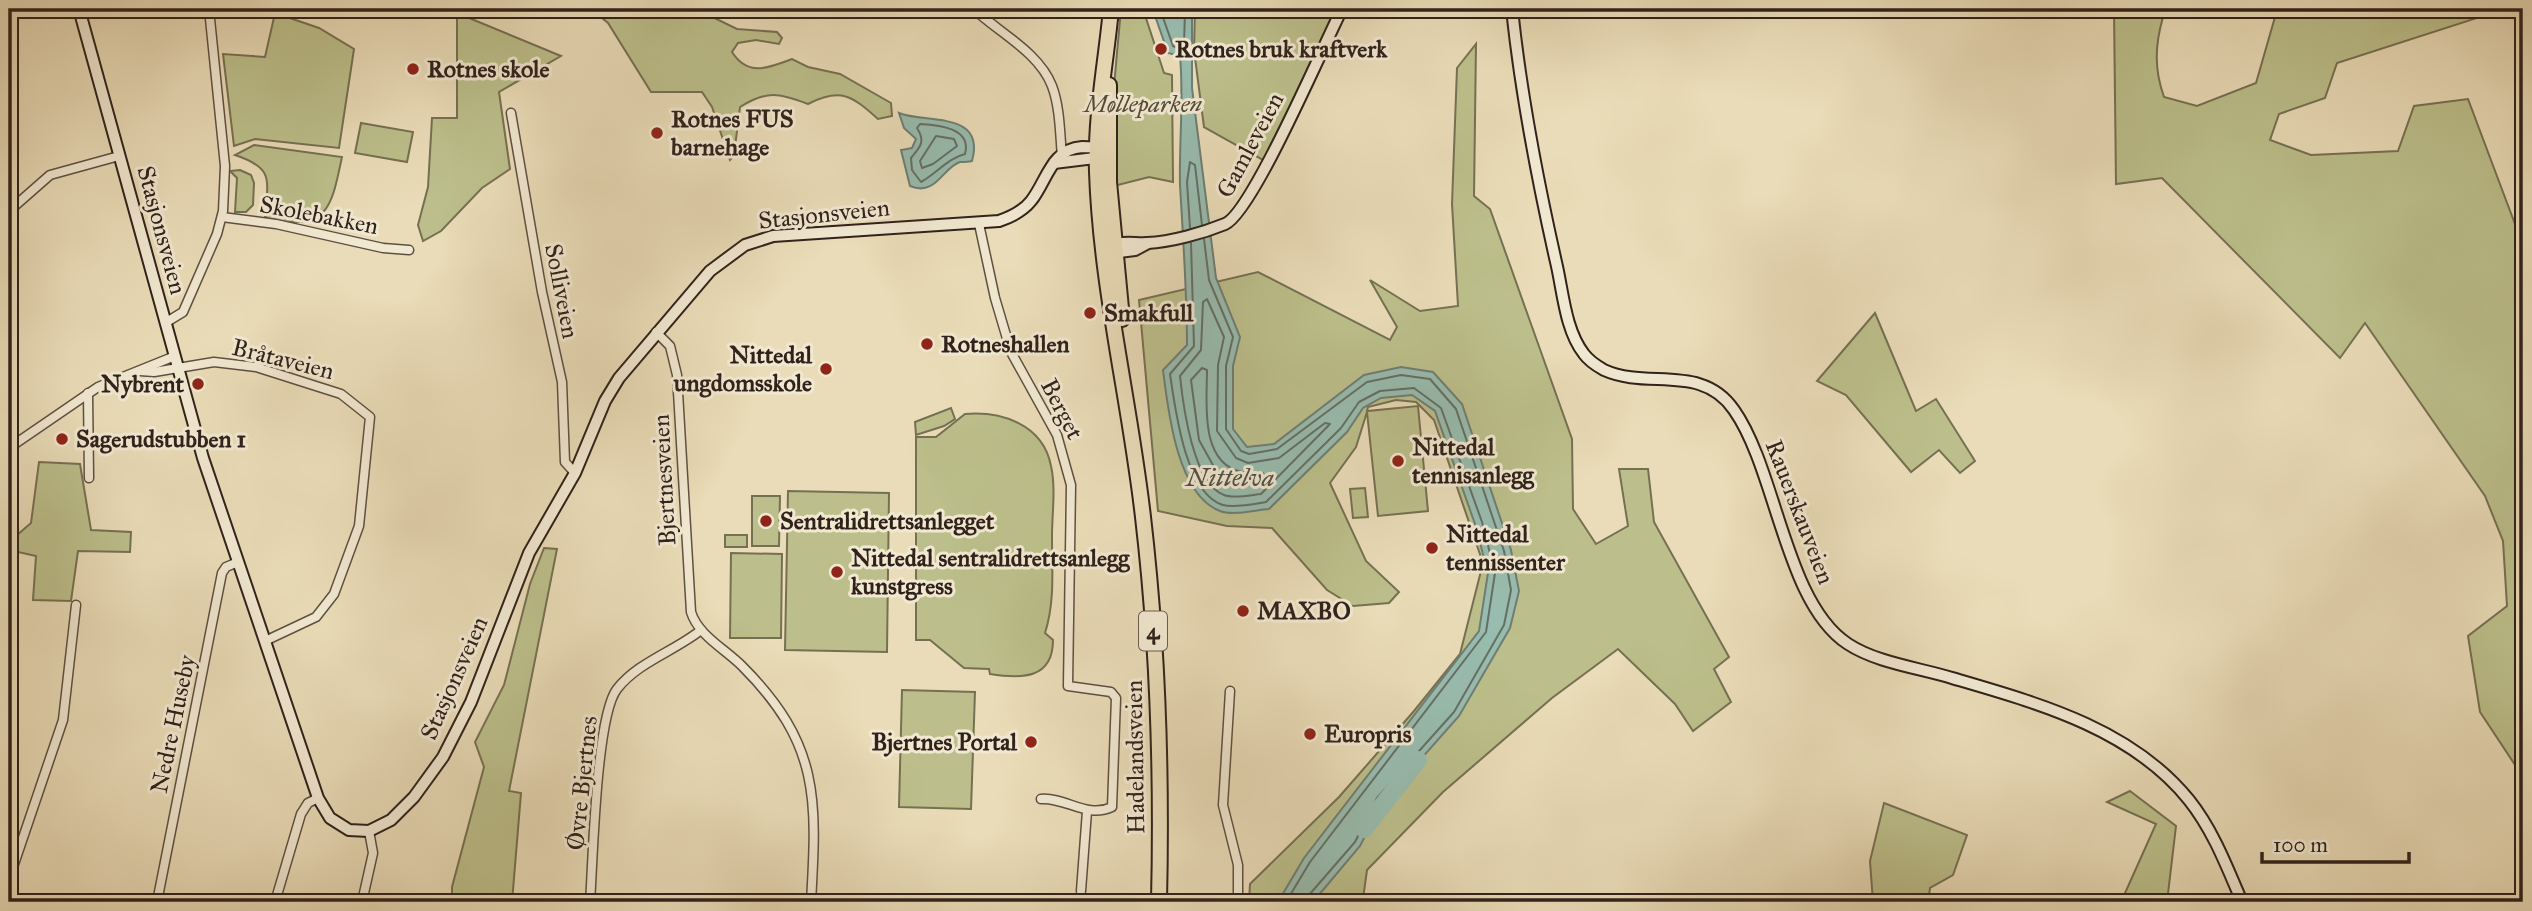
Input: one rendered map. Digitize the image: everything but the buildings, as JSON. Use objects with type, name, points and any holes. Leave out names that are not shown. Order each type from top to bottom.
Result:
[{"type":"highway","name":"Hadelandsveien","points":[[1111,9],[1101,153],[1123,336],[1122,361],[1144,519],[1154,638],[1159,744],[1158,902]]},
{"type":"main road","name":"Stasjonsveien","points":[[79,9],[203,458],[318,798],[336,824],[349,830],[369,831],[398,814],[447,749],[484,671],[529,553],[575,473],[605,401],[626,367],[710,271],[727,256],[753,241],[798,233],[979,224],[1007,218],[1025,207],[1059,160]]},
{"type":"main road","name":"Gamleveien","points":[[1111,250],[1135,250],[1148,243],[1228,223],[1237,215],[1256,183],[1342,9]]},
{"type":"main road","name":"Rauerskauveien","points":[[1512,9],[1539,188],[1569,319],[1584,354],[1609,372],[1623,376],[1681,378],[1697,382],[1723,397],[1733,408],[1748,436],[1795,565],[1830,629],[1862,652],[2059,711],[2133,750],[2166,777],[2194,808],[2225,861],[2242,902]]},
{"type":"main road","points":[[1059,160],[1075,148],[1101,153]]},
{"type":"street","points":[[165,323],[183,312],[202,272],[222,218],[225,166],[209,9]]},
{"type":"street","points":[[974,9],[1025,52],[1049,79],[1055,97],[1059,160]]},
{"type":"street","name":"Solliveien","points":[[510,113],[541,292],[562,383],[565,462],[575,473]]},
{"type":"street","points":[[9,211],[51,175],[119,156]]},
{"type":"street","name":"Skolebakken","points":[[222,218],[276,224],[383,248],[409,250]]},
{"type":"street","name":"Berget","points":[[979,224],[995,298],[1011,352],[1057,435],[1071,485],[1069,686],[1111,692],[1116,698],[1112,807],[1099,812],[1087,811]]},
{"type":"street","name":"Bjertnesveien","points":[[656,332],[670,346],[676,369],[688,596],[693,618],[701,630]]},
{"type":"street","name":"Bråtaveien","points":[[9,449],[88,393],[140,370],[177,361],[224,361],[256,367],[341,394],[370,417],[359,526],[334,594],[316,617],[264,641]]},
{"type":"street","points":[[88,393],[89,478]]},
{"type":"street","name":"Nedre Huseby","points":[[156,902],[222,573],[226,567],[238,562]]},
{"type":"street","points":[[9,879],[63,720],[76,605]]},
{"type":"street","points":[[701,630],[767,692],[796,735],[810,781],[814,805],[811,902]]},
{"type":"street","name":"Øvre Bjertnes","points":[[590,902],[600,770],[610,702],[631,675],[701,630]]},
{"type":"street","points":[[1230,691],[1223,805],[1238,866],[1238,902]]},
{"type":"street","points":[[275,902],[301,814],[308,803],[318,798]]},
{"type":"street","points":[[1041,799],[1087,811],[1081,891]]},
{"type":"street","points":[[362,902],[373,853],[369,831]]},
{"type":"green space","points":[[591,9],[696,9],[737,29],[777,32],[782,38],[779,44],[756,40],[738,43],[732,52],[738,60],[752,68],[767,67],[792,59],[808,67],[840,74],[891,103],[892,116],[878,119],[846,96],[829,96],[808,104],[773,95],[758,98],[740,107],[734,155],[730,160],[712,107],[702,92],[651,92],[608,23]]},
{"type":"green space","name":"Mølleparken","points":[[1121,9],[1143,9],[1164,73],[1172,75],[1173,182],[1149,177],[1114,186],[1114,86]]},
{"type":"green space","points":[[1195,9],[1340,9],[1265,161],[1204,127],[1194,50]]},
{"type":"green space","points":[[2114,9],[2483,9],[2477,18],[2337,63],[2325,98],[2279,114],[2270,140],[2311,155],[2398,151],[2414,106],[2468,99],[2515,224],[2523,227],[2523,777],[2480,712],[2468,636],[2507,606],[2503,541],[2485,496],[2365,323],[2340,358],[2162,178],[2116,184]],"holes":[[[2163,17],[2275,17],[2256,83],[2197,106],[2164,97],[2158,77],[2157,57]]]},
{"type":"green space","points":[[275,13],[319,28],[354,49],[339,148],[255,139],[234,146],[223,54],[265,57]]},
{"type":"green space","points":[[457,13],[561,56],[499,92],[510,169],[482,188],[441,231],[423,241],[418,225],[428,187],[432,118],[457,118]]},
{"type":"green space","points":[[1476,44],[1474,196],[1490,209],[1572,439],[1573,509],[1596,544],[1628,526],[1619,469],[1648,469],[1654,522],[1729,657],[1714,669],[1731,702],[1693,731],[1675,704],[1618,649],[1552,698],[1443,792],[1367,870],[1363,899],[1359,902],[1249,902],[1250,884],[1339,797],[1460,654],[1483,563],[1434,420],[1416,402],[1396,400],[1368,407],[1367,411],[1418,406],[1428,511],[1378,516],[1367,412],[1356,447],[1330,483],[1366,561],[1399,592],[1389,603],[1353,606],[1327,590],[1272,528],[1227,526],[1158,511],[1139,300],[1258,272],[1390,340],[1397,327],[1370,280],[1420,311],[1458,306],[1452,204],[1457,68]]},
{"type":"green space","points":[[361,123],[413,132],[407,162],[355,153]]},
{"type":"green space","points":[[254,145],[342,157],[334,191],[323,212],[314,219],[303,222],[268,219],[265,216],[266,176],[257,165],[235,155]]},
{"type":"green space","points":[[240,170],[251,175],[254,183],[253,205],[246,212],[235,212],[237,178],[230,171]]},
{"type":"green space","points":[[1875,313],[1916,411],[1936,399],[1975,461],[1960,473],[1939,450],[1911,472],[1846,395],[1817,381]]},
{"type":"green space","points":[[951,408],[955,419],[944,426],[916,435],[915,422]]},
{"type":"green space","points":[[965,414],[1006,418],[1030,430],[1046,452],[1051,466],[1054,492],[1052,585],[1045,633],[1053,640],[1052,653],[1042,669],[1034,674],[1002,676],[990,674],[989,669],[964,668],[930,640],[916,640],[916,437],[936,437]]},
{"type":"green space","points":[[39,462],[80,464],[91,530],[131,532],[130,552],[78,551],[71,601],[33,600],[36,556],[9,550],[9,542],[31,523]]},
{"type":"green space","points":[[1365,488],[1368,517],[1353,518],[1350,489]]},
{"type":"green space","name":"Nittedal sentralidrettsanlegg kunstgress","points":[[788,491],[889,493],[887,652],[785,650]]},
{"type":"green space","name":"Sentralidrettsanlegget","points":[[752,496],[780,496],[779,546],[752,546]]},
{"type":"green space","points":[[725,535],[747,535],[747,547],[725,547]]},
{"type":"green space","points":[[544,548],[557,549],[509,791],[521,793],[512,902],[452,902],[452,887],[484,767],[475,742],[504,685],[530,584]]},
{"type":"green space","points":[[731,553],[782,554],[781,638],[730,638]]},
{"type":"green space","points":[[902,690],[975,692],[971,809],[899,807]]},
{"type":"green space","points":[[2130,791],[2176,826],[2167,902],[2121,902],[2156,824],[2107,802]]},
{"type":"green space","points":[[1884,803],[1967,835],[1953,875],[1930,888],[1928,902],[1873,902],[1870,861]]},
{"type":"water","name":"Nittelva","points":[[1143,9],[1192,9],[1192,88],[1216,278],[1240,337],[1233,366],[1233,429],[1247,447],[1274,444],[1364,375],[1401,367],[1433,372],[1462,404],[1511,550],[1519,591],[1510,628],[1459,716],[1382,803],[1360,846],[1313,902],[1278,902],[1304,858],[1479,631],[1488,573],[1475,524],[1435,411],[1412,395],[1381,398],[1363,408],[1347,432],[1269,509],[1238,513],[1220,511],[1205,502],[1194,488],[1177,449],[1163,370],[1187,345],[1180,185],[1180,56],[1168,53],[1153,10]]},
{"type":"water","points":[[899,113],[962,126],[970,134],[974,145],[972,161],[954,165],[933,185],[926,188],[910,186],[901,150],[912,148],[916,139],[904,128]]},
{"type":"waterway","name":"Nittelva","points":[[1364,829],[1418,760]]},
{"type":"place","name":"Rotnes bruk kraftverk","points":[[1161,49]]},
{"type":"place","name":"Rotnes skole","points":[[413,69]]},
{"type":"place","name":"Rotnes FUS barnehage","points":[[657,133]]},
{"type":"place","name":"Smakfull","points":[[1090,313]]},
{"type":"place","name":"Rotneshallen","points":[[927,344]]},
{"type":"place","name":"Nittedal ungdomsskole","points":[[826,369]]},
{"type":"place","name":"Nybrent","points":[[198,384]]},
{"type":"place","name":"Sagerudstubben 1","points":[[62,439]]},
{"type":"place","name":"Nittedal tennisanlegg","points":[[1398,461]]},
{"type":"place","name":"Sentralidrettsanlegget","points":[[766,521]]},
{"type":"place","name":"Nittedal tennissenter","points":[[1432,548]]},
{"type":"place","name":"Nittedal sentralidrettsanlegg kunstgress","points":[[837,572]]},
{"type":"place","name":"MAXBO","points":[[1243,611]]},
{"type":"place","name":"Europris","points":[[1310,734]]},
{"type":"place","name":"Bjertnes Portal","points":[[1031,742]]}]
